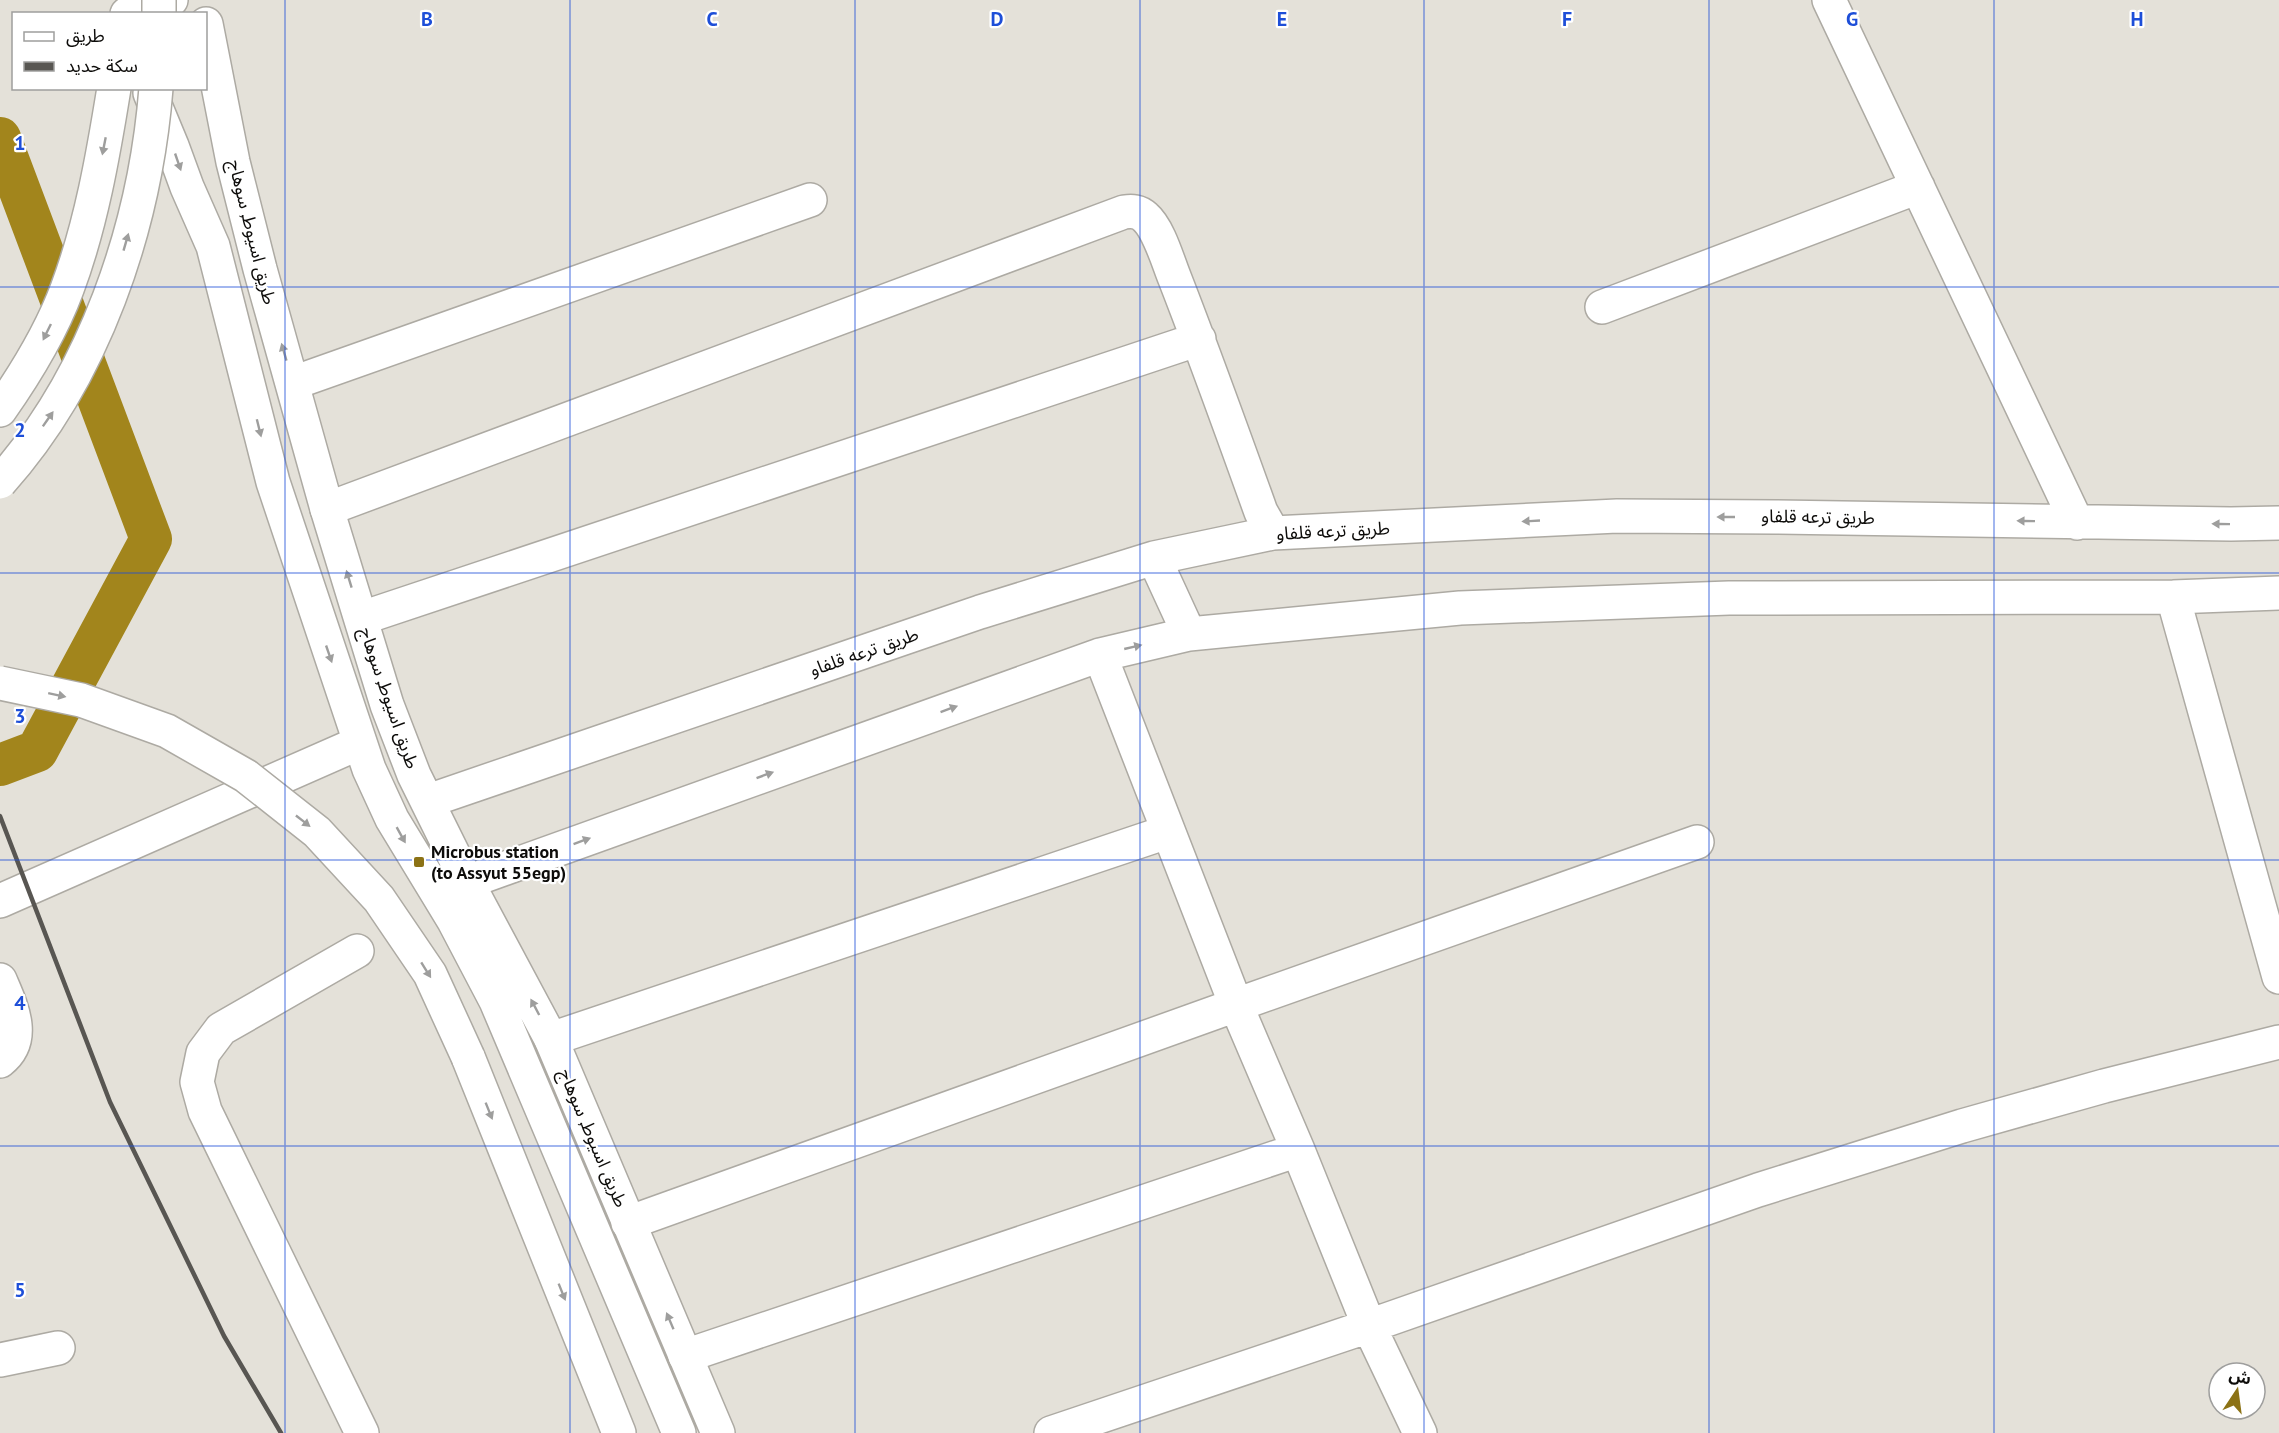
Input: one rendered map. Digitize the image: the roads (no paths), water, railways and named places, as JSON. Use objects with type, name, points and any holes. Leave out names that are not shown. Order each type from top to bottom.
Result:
[{"type":"street","points":[[133,12],[171,0]]},
{"type":"street","points":[[1829,0],[2077,523]]},
{"type":"street","name":"طريق اسيوط, سوهاج","points":[[207,29],[233,162],[260,269],[327,509],[387,705],[414,775],[467,882],[551,1039],[718,1433]]},
{"type":"street","points":[[0,410],[44,338],[67,290],[91,210],[114,90]]},
{"type":"street","name":"طريق اسيوط, سوهاج","points":[[149,90],[186,187],[213,246],[273,482],[360,743],[380,794],[392,819],[454,921],[496,1001],[679,1433]]},
{"type":"street","points":[[0,482],[50,417],[92,343],[115,282],[135,213],[152,134],[156,90]]},
{"type":"street","points":[[1602,307],[1918,187]]},
{"type":"street","points":[[292,383],[810,200]]},
{"type":"street","points":[[327,509],[1124,212],[1136,211],[1144,215],[1152,225],[1199,339],[1261,512],[1273,534]]},
{"type":"street","points":[[362,618],[1199,339]]},
{"type":"street","name":"طريق ترعه قلفاو","points":[[428,801],[980,612],[1154,558],[1273,534],[1617,516],[2077,523],[2279,523]]},
{"type":"street","points":[[1154,558],[1189,634]]},
{"type":"street","points":[[467,882],[1100,655],[1189,634],[1460,608],[1507,606],[1729,598],[2173,597],[2279,592]]},
{"type":"street","points":[[2173,597],[2279,977]]},
{"type":"street","points":[[1100,655],[1236,1005],[1369,1326],[1420,1433]]},
{"type":"street","points":[[0,683],[81,700],[167,731],[246,776],[317,832],[379,899],[423,965],[468,1057],[619,1433]]},
{"type":"street","points":[[0,901],[360,743]]},
{"type":"street","points":[[551,1039],[1167,832]]},
{"type":"street","points":[[628,1223],[1697,842]]},
{"type":"street","points":[[357,951],[221,1029],[203,1053],[197,1082],[205,1111],[362,1433]]},
{"type":"street","points":[[0,980],[17,1023],[15,1041],[0,1061]]},
{"type":"street","points":[[1052,1433],[1369,1326],[1769,1186],[1962,1126],[2104,1086],[2279,1042]]},
{"type":"street","points":[[685,1356],[1298,1150]]},
{"type":"street","points":[[0,1360],[58,1348]]},
{"type":"waterway","points":[[0,138],[151,539],[37,751],[0,765]]},
{"type":"railway","points":[[0,816],[110,1102],[224,1336],[281,1433]]},
{"type":"place","name":"Microbus station (to Assyut 55egp)","points":[[419,862]]}]
